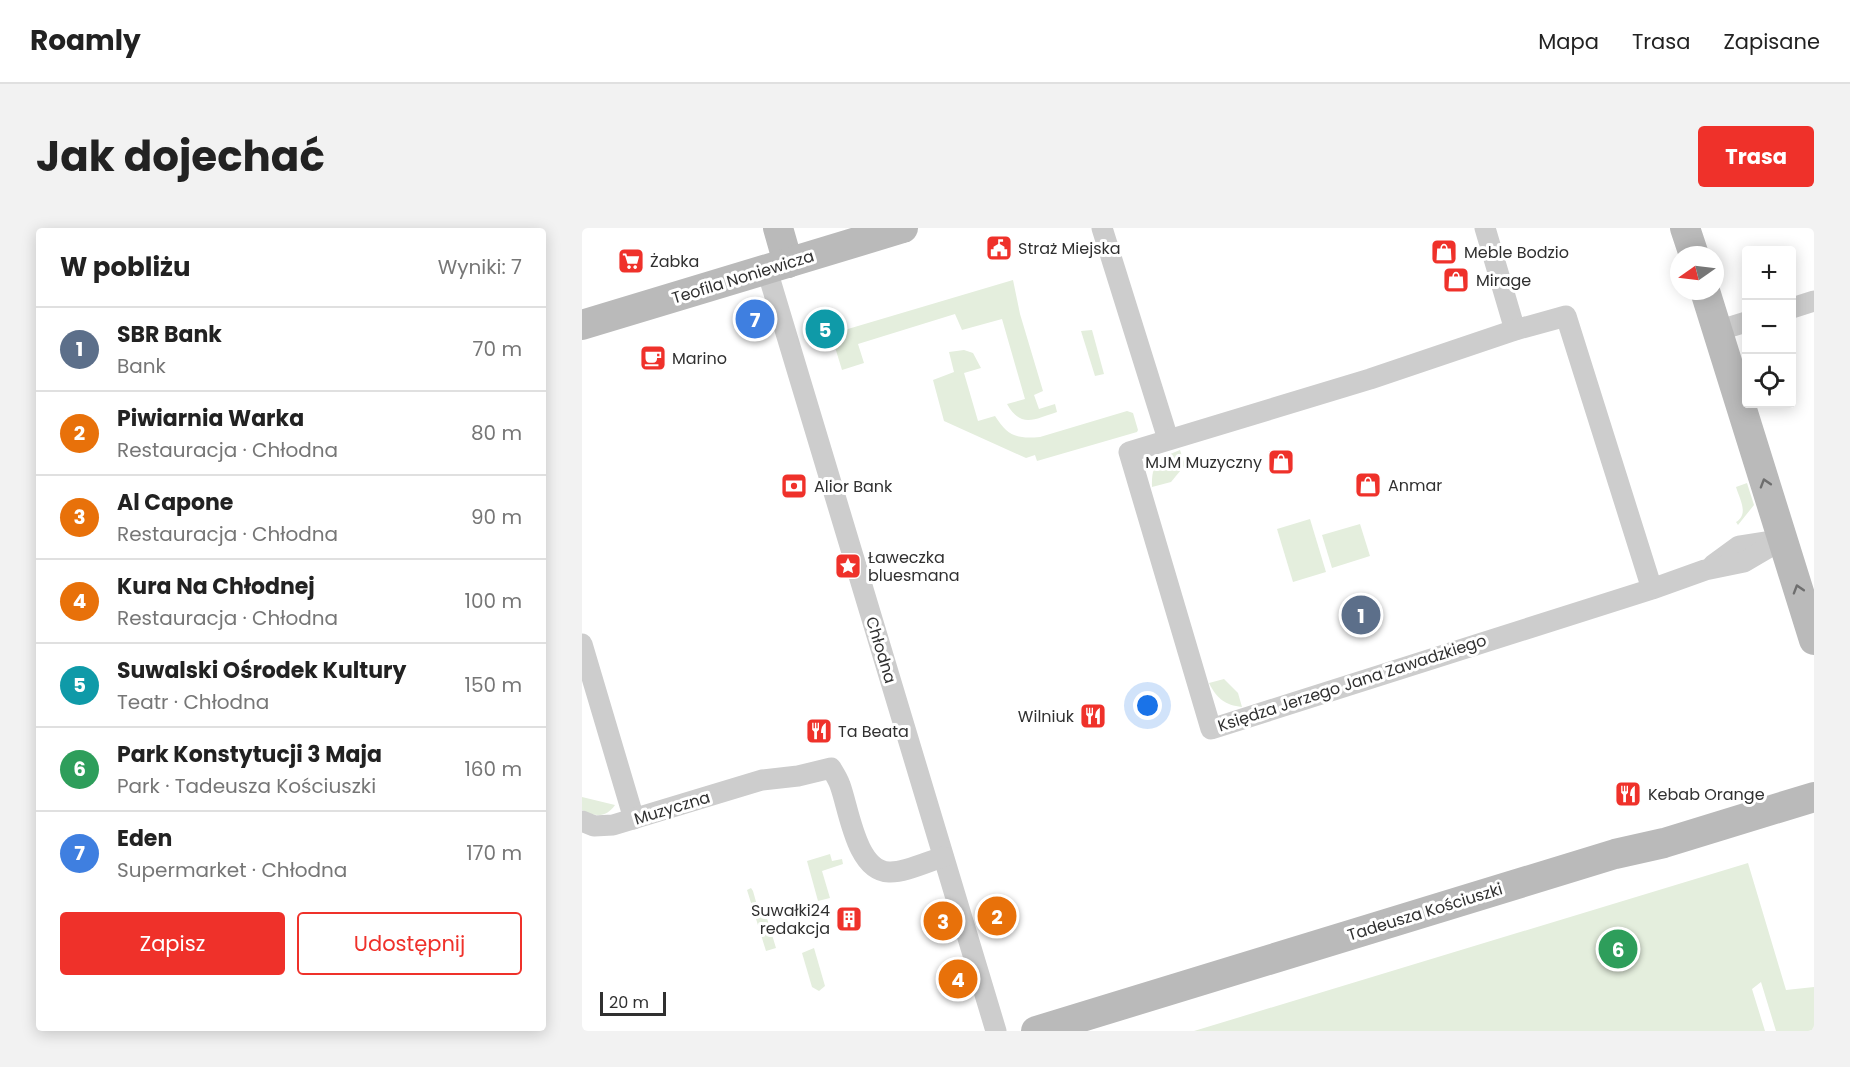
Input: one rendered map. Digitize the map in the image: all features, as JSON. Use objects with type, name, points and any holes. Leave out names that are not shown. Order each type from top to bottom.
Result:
[{"type":"street","points":[[778,228],[778,266]]},
{"type":"street","name":"Teofila Noniewicza","points":[[582,325],[903,228]]},
{"type":"street","points":[[1102,228],[1168,439]]},
{"type":"street","points":[[1485,228],[1515,330]]},
{"type":"street","points":[[1685,228],[1691,246]]},
{"type":"street","name":"Chłodna","points":[[778,266],[943,857],[996,1031]]},
{"type":"street","points":[[1708,300],[1814,640]]},
{"type":"street","points":[[1796,306],[1814,301]]},
{"type":"street","name":"Księdza Jerzego Jana Zawadzkiego","points":[[1653,589],[1566,316],[1515,330],[1399,370],[1129,452],[1211,729],[1653,589],[1705,570],[1744,562],[1783,539]]},
{"type":"street","points":[[1718,331],[1742,323]]},
{"type":"street","points":[[582,644],[634,819]]},
{"type":"street","name":"Muzyczna","points":[[582,821],[604,827],[762,780],[798,776],[831,768],[839,782],[858,844],[871,864],[880,871],[890,873],[943,857]]},
{"type":"street","name":"Tadeusza Kościuszki","points":[[1036,1031],[1603,857],[1664,843],[1814,797]]},
{"type":"green space","points":[[1013,280],[1020,314],[1043,391],[1034,395],[1039,409],[1055,404],[1057,412],[1029,420],[1018,417],[1007,404],[1025,399],[1002,319],[962,330],[955,314],[858,344],[864,363],[842,370],[831,334]]},
{"type":"green space","points":[[1092,330],[1104,374],[1095,376],[1081,331]]},
{"type":"green space","points":[[964,350],[973,353],[981,368],[964,373],[978,421],[995,416],[1013,435],[1040,437],[1127,411],[1133,413],[1138,430],[1037,461],[1035,455],[1026,458],[944,421],[933,380],[954,372],[949,352]]},
{"type":"green space","points":[[1180,450],[1185,465],[1171,482],[1152,487],[1153,472],[1158,462]]},
{"type":"green space","points":[[1747,483],[1754,505],[1738,525],[1736,522],[1743,511],[1736,487]]},
{"type":"green space","points":[[1310,519],[1326,572],[1293,582],[1277,529]]},
{"type":"green space","points":[[1360,524],[1370,556],[1332,568],[1322,535]]},
{"type":"green space","points":[[1224,679],[1238,693],[1242,707],[1222,700],[1209,683]]},
{"type":"green space","points":[[582,797],[615,805],[604,814],[591,814],[582,810]]},
{"type":"green space","points":[[830,854],[832,861],[842,859],[843,864],[822,871],[830,898],[818,901],[807,861]]},
{"type":"green space","points":[[1748,863],[1786,990],[1814,987],[1814,1031],[1776,1031],[1761,982],[1752,989],[1765,1031],[1194,1031]]},
{"type":"green space","points":[[751,888],[760,916],[766,915],[776,948],[766,951],[747,890]]},
{"type":"green space","points":[[814,948],[825,986],[819,991],[812,987],[802,953]]},
{"type":"place","name":"Straż Miejska","points":[[999,248]]},
{"type":"place","name":"Meble Bodzio","points":[[1444,252]]},
{"type":"place","name":"Żabka","points":[[631,261]]},
{"type":"place","name":"Mirage","points":[[1456,280]]},
{"type":"place","name":"Eden","points":[[755,319]]},
{"type":"place","name":"Suwalski Ośrodek Kultury","points":[[825,329]]},
{"type":"place","name":"Marino","points":[[653,358]]},
{"type":"place","name":"MJM Muzyczny","points":[[1281,462]]},
{"type":"place","name":"Anmar","points":[[1368,485]]},
{"type":"place","name":"Alior Bank","points":[[794,486]]},
{"type":"place","name":"Ławeczka bluesmana","points":[[848,566]]},
{"type":"place","name":"SBR Bank","points":[[1361,615]]},
{"type":"place","name":"Wilniuk","points":[[1093,716]]},
{"type":"place","name":"Ta Beata","points":[[819,731]]},
{"type":"place","name":"Kebab Orange","points":[[1628,794]]},
{"type":"place","name":"Piwiarnia Warka","points":[[997,916]]},
{"type":"place","name":"Suwałki24 redakcja","points":[[849,919]]},
{"type":"place","name":"Al Capone","points":[[943,921]]},
{"type":"place","name":"Park Konstytucji 3 Maja","points":[[1618,949]]},
{"type":"place","name":"Kura Na Chłodnej","points":[[958,979]]}]
